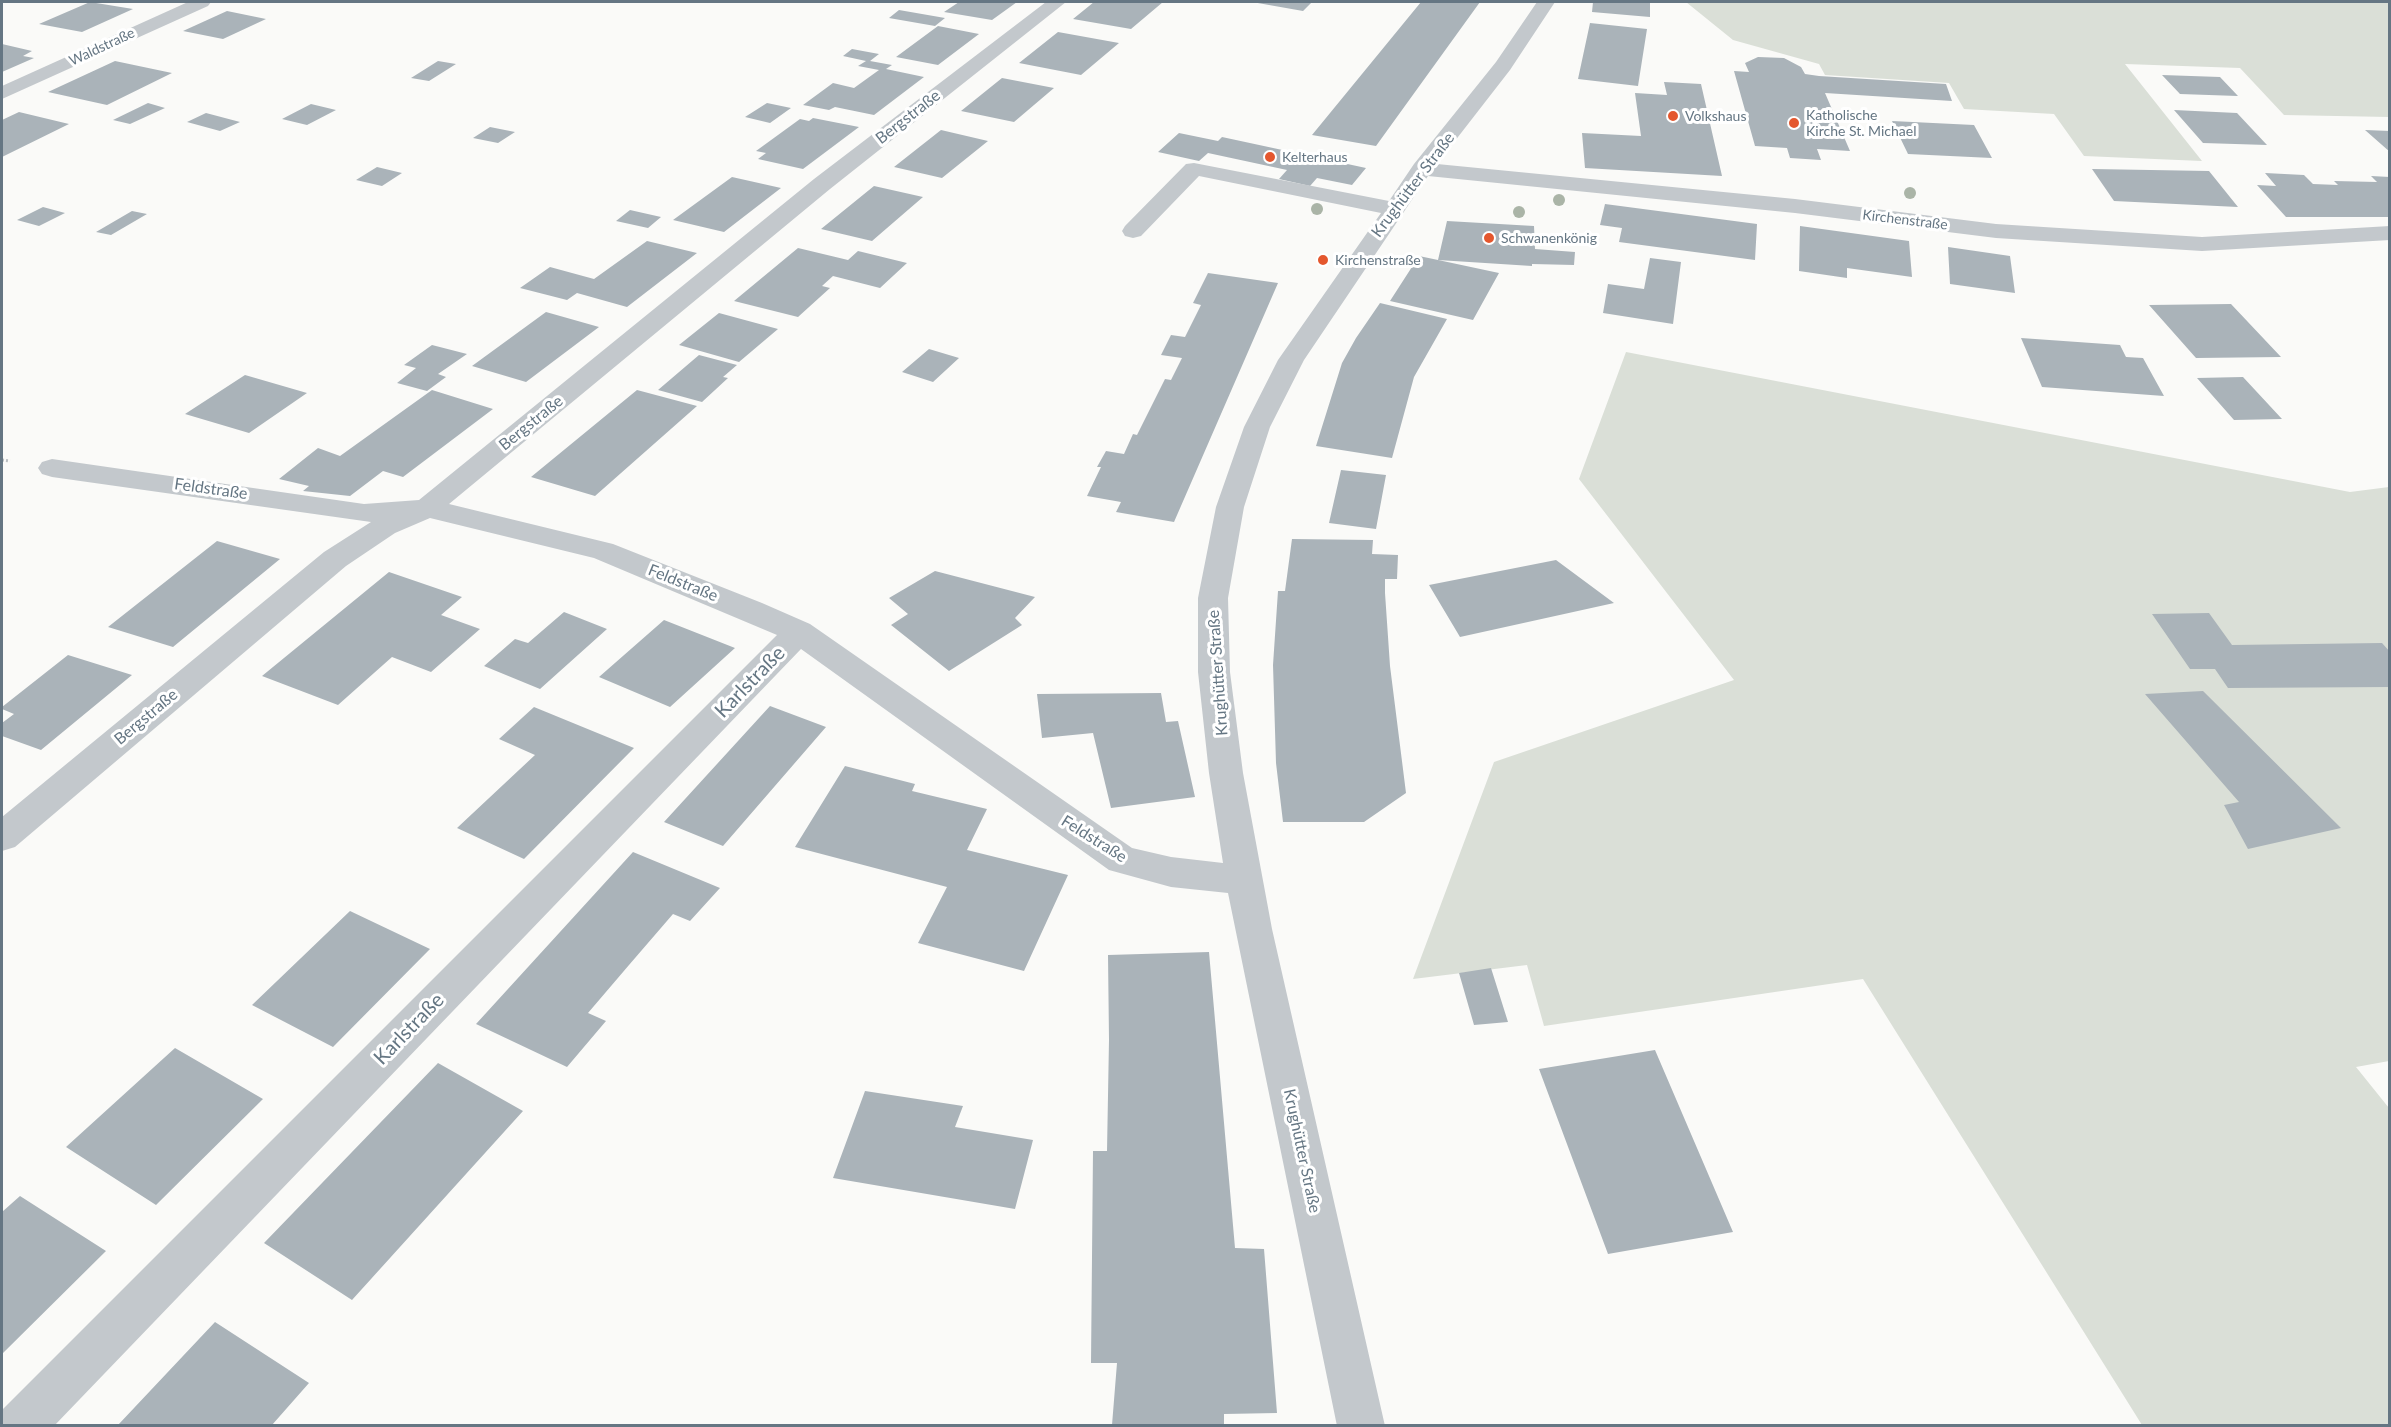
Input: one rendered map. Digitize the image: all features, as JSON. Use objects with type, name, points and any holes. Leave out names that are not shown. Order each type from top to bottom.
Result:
[{"type":"street","name":"Waldstraße","points":[[2,93],[202,2]]},
{"type":"street","name":"Bergstraße","points":[[2,837],[335,559],[385,525],[427,508],[822,184],[1057,2]]},
{"type":"street","name":"Krughütter Straße","points":[[1361,1425],[1253,929],[1226,773],[1214,672],[1213,598],[1230,507],[1257,427],[1291,360],[1422,169],[1503,66],[1546,2]]},
{"type":"street","name":"Kirchenstraße","points":[[1422,169],[1795,206],[1996,231],[2202,244],[2390,232]]},
{"type":"street","points":[[1133,231],[1194,170],[1394,209]]},
{"type":"street","name":"Feldstraße","points":[[52,468],[364,513],[427,508],[603,551],[751,610],[799,633],[1122,860],[1171,872],[1245,880]]},
{"type":"street","name":"Karlstraße","points":[[20,1425],[799,633]]},
{"type":"shaded area","points":[[1686,2],[2389,2],[2389,117],[2284,115],[2240,68],[2125,64],[2202,161],[2084,156],[2054,114],[1964,109],[1949,83],[1825,75],[1819,64],[1733,40]]},
{"type":"shaded area","points":[[1626,352],[2350,492],[2389,487],[2389,1061],[2356,1067],[2389,1108],[2389,1425],[2142,1425],[1863,979],[1544,1026],[1527,965],[1413,979],[1494,762],[1734,680],[1579,479]]},
{"type":"building","points":[[90,2],[133,9],[82,32],[39,24]]},
{"type":"building","points":[[959,2],[1017,2],[992,20],[944,12]]},
{"type":"building","points":[[1094,2],[1163,2],[1131,29],[1073,19]]},
{"type":"building","points":[[1252,2],[1312,2],[1303,11]]},
{"type":"building","points":[[1421,2],[1480,2],[1376,146],[1312,135]]},
{"type":"building","points":[[1593,2],[1650,2],[1650,17],[1592,12]]},
{"type":"building","points":[[899,10],[945,18],[935,26],[889,18]]},
{"type":"building","points":[[227,11],[266,19],[223,39],[183,31]]},
{"type":"building","points":[[1590,23],[1647,29],[1638,86],[1578,79]]},
{"type":"building","points":[[938,26],[979,34],[938,65],[896,57]]},
{"type":"building","points":[[1058,32],[1119,43],[1081,75],[1019,63]]},
{"type":"building","points":[[2,44],[32,51],[23,56],[34,58],[2,72]]},
{"type":"building","points":[[852,49],[879,54],[870,61],[892,65],[886,69],[924,77],[874,115],[835,107],[829,110],[803,105],[833,83],[854,88],[879,70],[858,66],[866,61],[843,56]]},
{"type":"building","name":"Katholische Kirche St. Michael","points":[[1758,57],[1784,58],[1801,67],[1805,74],[1946,84],[1952,101],[1825,93],[1850,151],[1817,149],[1821,160],[1790,158],[1787,148],[1755,146],[1734,71],[1749,72],[1745,63]]},
{"type":"building","points":[[115,61],[172,73],[107,105],[48,92]]},
{"type":"building","points":[[438,61],[456,64],[429,81],[411,78]]},
{"type":"building","points":[[2162,75],[2220,77],[2238,96],[2180,94]]},
{"type":"building","points":[[1002,78],[1054,88],[1014,122],[961,111]]},
{"type":"building","name":"Volkshaus","points":[[1664,82],[1701,84],[1722,176],[1585,168],[1582,133],[1641,136],[1635,93],[1667,95]]},
{"type":"building","points":[[148,103],[165,108],[130,124],[113,120]]},
{"type":"building","points":[[767,103],[791,108],[770,123],[745,117]]},
{"type":"building","points":[[311,104],[336,110],[307,125],[282,119]]},
{"type":"building","points":[[2174,110],[2237,113],[2267,145],[2203,143]]},
{"type":"building","points":[[19,112],[69,124],[2,157],[2,120]]},
{"type":"building","points":[[206,113],[240,122],[220,131],[187,122]]},
{"type":"building","points":[[813,118],[859,127],[803,169],[758,159],[766,153],[756,151],[800,119],[809,121]]},
{"type":"building","points":[[1892,121],[1974,125],[1992,158],[1908,154]]},
{"type":"building","points":[[490,127],[515,132],[498,143],[473,138]]},
{"type":"building","points":[[941,130],[988,141],[942,178],[894,167]]},
{"type":"building","points":[[2365,130],[2390,131],[2390,152]]},
{"type":"building","name":"Kelterhaus","points":[[1179,133],[1218,141],[1222,137],[1366,168],[1352,185],[1317,178],[1310,186],[1279,179],[1287,170],[1208,153],[1199,161],[1158,152]]},
{"type":"building","points":[[377,167],[402,173],[382,186],[356,180]]},
{"type":"building","points":[[2092,169],[2209,171],[2238,207],[2114,201]]},
{"type":"building","points":[[2265,173],[2304,175],[2313,184],[2338,185],[2334,181],[2377,182],[2371,176],[2390,177],[2390,217],[2286,217],[2257,185],[2276,186]]},
{"type":"building","points":[[732,177],[781,188],[724,232],[673,220]]},
{"type":"building","points":[[874,186],[923,197],[872,241],[821,229]]},
{"type":"building","points":[[1605,204],[1757,224],[1755,260],[1619,242],[1622,228],[1600,225]]},
{"type":"building","points":[[43,207],[65,213],[39,226],[17,220]]},
{"type":"building","points":[[630,210],[661,217],[648,228],[616,221]]},
{"type":"building","points":[[132,211],[147,214],[111,235],[96,232]]},
{"type":"building","name":"Schwanenkönig","points":[[1447,221],[1534,226],[1535,249],[1575,252],[1574,265],[1532,264],[1532,266],[1438,260]]},
{"type":"building","points":[[1800,226],[1909,241],[1912,277],[1847,268],[1847,278],[1799,271]]},
{"type":"building","points":[[647,241],[697,253],[627,307],[577,293],[567,300],[520,288],[550,267],[594,279]]},
{"type":"building","points":[[1948,247],[2010,256],[2015,293],[1950,284]]},
{"type":"building","points":[[798,248],[848,260],[858,251],[907,263],[880,288],[833,276],[822,286],[830,288],[798,317],[734,301]]},
{"type":"building","points":[[1419,256],[1499,273],[1473,320],[1390,301]]},
{"type":"building","points":[[1650,258],[1681,262],[1673,324],[1603,313],[1608,284],[1644,289]]},
{"type":"building","points":[[1208,273],[1278,283],[1174,522],[1116,512],[1121,502],[1087,496],[1101,467],[1097,467],[1106,451],[1124,454],[1133,434],[1137,435],[1165,379],[1171,380],[1182,358],[1161,355],[1171,335],[1185,337],[1201,305],[1193,303]]},
{"type":"building","points":[[1380,303],[1447,319],[1414,377],[1392,458],[1316,446],[1342,363]]},
{"type":"building","points":[[2231,304],[2281,357],[2196,358],[2149,305]]},
{"type":"building","points":[[546,312],[599,327],[526,382],[472,366]]},
{"type":"building","points":[[719,313],[778,329],[739,362],[679,345]]},
{"type":"building","points":[[2021,338],[2120,345],[2126,357],[2143,358],[2164,396],[2042,387]]},
{"type":"building","points":[[432,345],[467,354],[438,374],[446,377],[427,391],[397,383],[416,368],[404,365]]},
{"type":"building","points":[[929,349],[959,358],[933,382],[902,372]]},
{"type":"building","points":[[699,355],[737,365],[723,377],[728,378],[702,402],[658,390]]},
{"type":"building","points":[[245,375],[307,393],[249,433],[185,414]]},
{"type":"building","points":[[2243,377],[2282,419],[2234,420],[2197,378]]},
{"type":"building","points":[[432,390],[493,409],[403,477],[383,471],[350,496],[303,491],[309,486],[279,479],[318,448],[340,456]]},
{"type":"building","points":[[637,390],[697,406],[595,496],[531,477]]},
{"type":"building","points":[[1341,470],[1386,475],[1376,529],[1329,523]]},
{"type":"building","points":[[1292,539],[1373,540],[1372,554],[1398,555],[1397,579],[1385,579],[1385,593],[1390,666],[1406,793],[1364,822],[1283,822],[1276,763],[1273,665],[1278,591],[1285,591]]},
{"type":"building","points":[[217,541],[280,559],[173,647],[108,627]]},
{"type":"building","points":[[1556,560],[1614,603],[1460,637],[1429,585]]},
{"type":"building","points":[[935,571],[1035,597],[1015,618],[1022,625],[949,671],[891,625],[908,614],[889,598]]},
{"type":"building","points":[[389,572],[462,597],[441,615],[480,629],[431,672],[392,657],[338,705],[262,676]]},
{"type":"building","points":[[564,612],[607,629],[540,689],[484,666],[515,639],[528,643]]},
{"type":"building","points":[[2209,613],[2232,645],[2382,643],[2390,652],[2390,687],[2228,688],[2215,669],[2190,669],[2152,614]]},
{"type":"building","points":[[664,620],[735,648],[670,707],[599,677]]},
{"type":"building","points":[[68,655],[132,675],[41,750],[2,736],[2,723],[14,714],[2,707]]},
{"type":"building","points":[[2203,691],[2341,828],[2248,849],[2224,805],[2239,802],[2145,694]]},
{"type":"building","points":[[1161,693],[1166,722],[1178,721],[1195,797],[1111,808],[1093,733],[1042,738],[1037,694]]},
{"type":"building","points":[[770,706],[826,727],[723,846],[664,822]]},
{"type":"building","points":[[534,707],[634,748],[524,859],[457,828],[535,755],[499,739]]},
{"type":"building","points":[[845,766],[915,784],[912,791],[987,809],[967,850],[1068,875],[1024,971],[918,943],[947,887],[795,847]]},
{"type":"building","points":[[633,852],[720,888],[690,921],[673,914],[629,965],[588,1013],[606,1021],[567,1067],[476,1024]]},
{"type":"building","points":[[350,911],[430,949],[333,1047],[252,1005]]},
{"type":"building","points":[[1209,952],[1235,1248],[1264,1249],[1277,1413],[1224,1414],[1224,1425],[1112,1425],[1117,1363],[1091,1363],[1093,1151],[1107,1151],[1108,955]]},
{"type":"building","points":[[1491,968],[1508,1022],[1474,1025],[1459,973]]},
{"type":"building","points":[[175,1048],[263,1099],[156,1205],[66,1147]]},
{"type":"building","points":[[1655,1050],[1733,1232],[1608,1254],[1539,1069]]},
{"type":"building","points":[[438,1063],[523,1111],[352,1300],[264,1243]]},
{"type":"building","points":[[865,1091],[963,1106],[955,1127],[1033,1140],[1015,1209],[833,1178]]},
{"type":"building","points":[[20,1196],[106,1251],[2,1354],[2,1212]]},
{"type":"building","points":[[215,1322],[309,1383],[272,1425],[118,1425]]},
{"type":"place","name":"Volkshaus","points":[[1673,116]]},
{"type":"place","name":"Katholische Kirche St. Michael","points":[[1794,123]]},
{"type":"place","name":"Kelterhaus","points":[[1270,157]]},
{"type":"place","name":"Schwanenkönig","points":[[1489,238]]},
{"type":"place","name":"Kirchenstraße","points":[[1323,260]]}]
